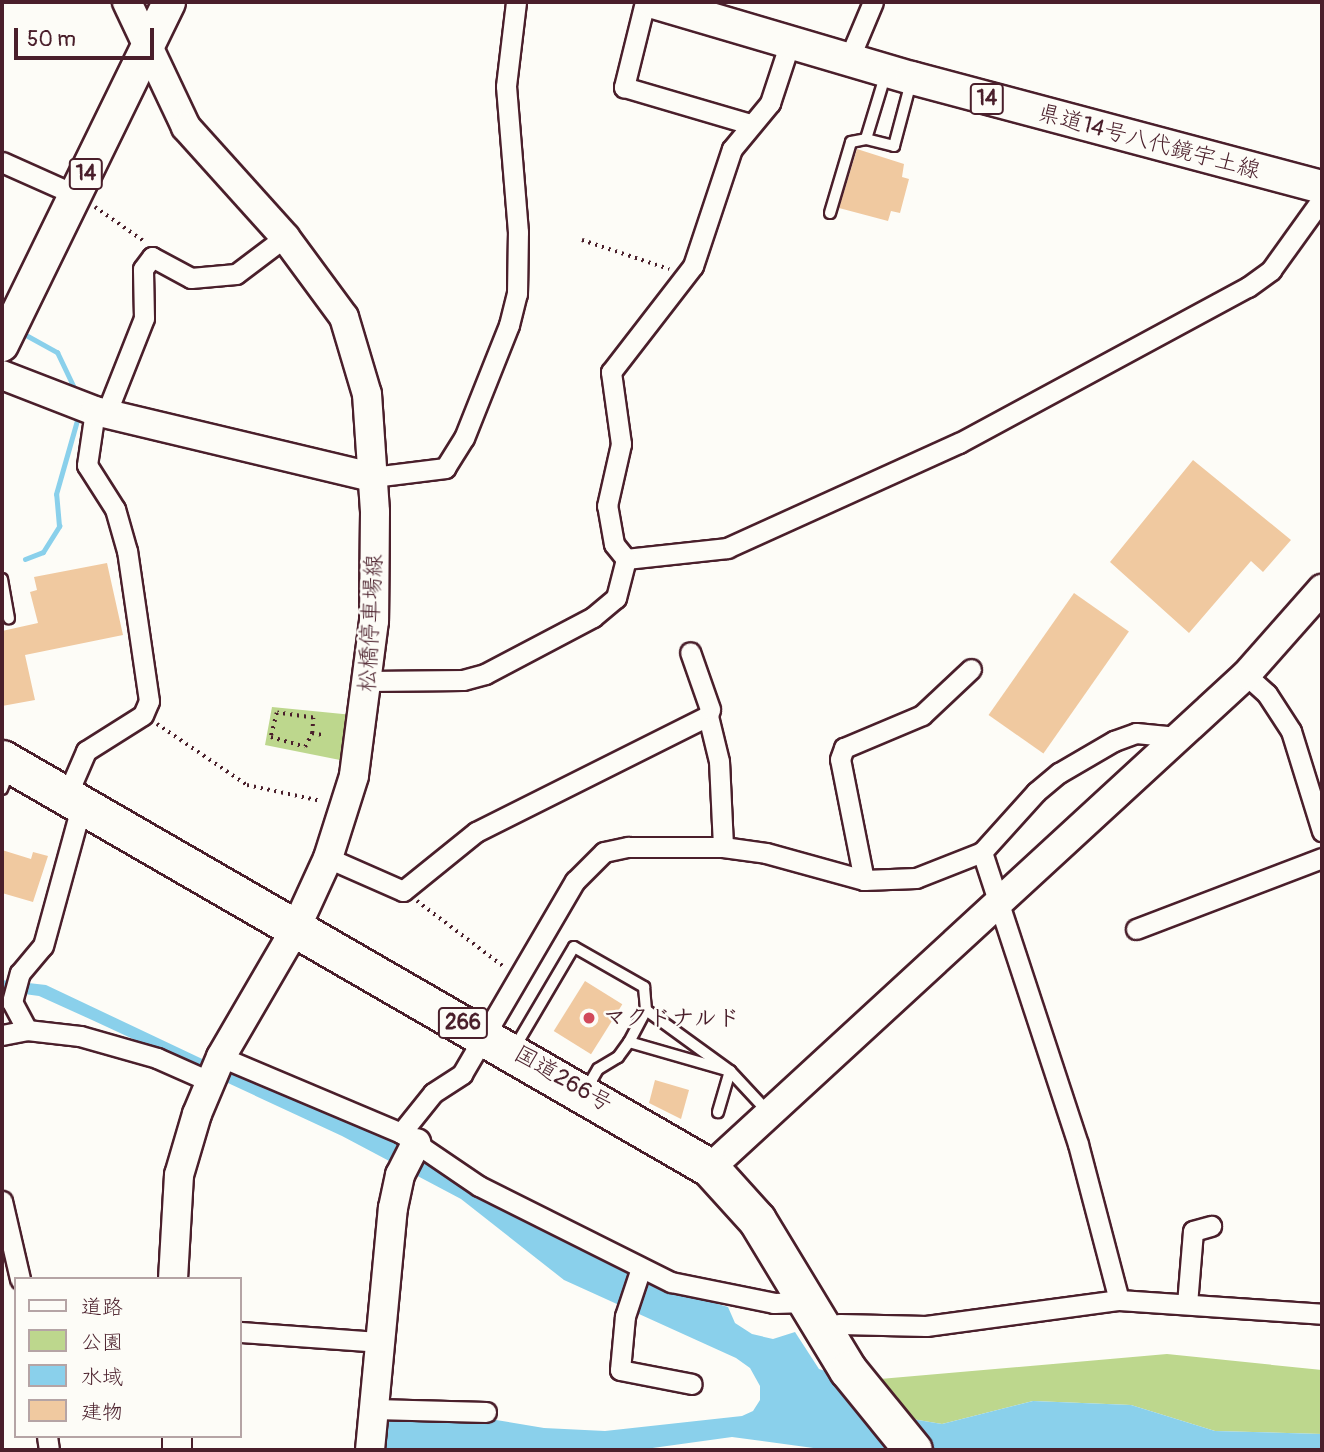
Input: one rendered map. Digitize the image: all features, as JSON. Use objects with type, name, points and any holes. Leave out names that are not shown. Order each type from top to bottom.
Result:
[{"type":"highway","name":"国道266号","points":[[5,771],[75,799],[296,928],[585,1091],[710,1168],[757,1220],[848,1370],[913,1450]]},
{"type":"main road","name":"14","points":[[2,345],[146,46],[170,2]]},
{"type":"main road","name":"県道14号八代鏡宇土線","points":[[653,2],[899,75],[1321,187]]},
{"type":"street","name":"松橋停車場線","points":[[127,2],[186,127],[320,278],[344,317],[359,354],[367,394],[373,477],[376,565],[368,681],[361,743],[346,807],[328,858],[296,928],[215,1070],[179,1175],[173,1277]]},
{"type":"street","points":[[2,375],[90,409],[373,477],[445,468],[464,438],[509,325],[517,294],[519,232],[506,86],[516,2]]},
{"type":"street","points":[[645,2],[624,87],[750,124]]},
{"type":"street","points":[[849,59],[873,2]]},
{"type":"street","points":[[368,681],[463,681],[485,674],[602,610],[623,583],[626,559],[614,544],[607,506],[621,444],[611,372],[620,355],[688,275],[732,149],[769,103],[790,42]]},
{"type":"street","points":[[2,162],[76,195]]},
{"type":"street","points":[[626,559],[727,548],[959,443],[1248,287],[1271,270],[1321,187]]},
{"type":"street","points":[[27,1030],[12,1002],[20,973],[43,946],[86,751],[143,715],[149,701],[127,551],[115,509],[87,465],[90,409],[144,318],[143,269],[152,257],[191,278],[236,274],[285,237]]},
{"type":"street","points":[[710,1168],[1246,675],[1322,589]]},
{"type":"street","points":[[690,652],[710,709],[708,716],[719,761],[723,847]]},
{"type":"street","points":[[864,880],[840,759],[844,748],[922,715],[971,669]]},
{"type":"street","points":[[1246,675],[1267,694],[1291,731],[1322,831]]},
{"type":"street","points":[[328,858],[403,891],[476,832],[613,759],[708,716]]},
{"type":"street","points":[[370,1450],[393,1208],[410,1142],[433,1093],[499,1043],[519,978],[575,880],[604,852],[628,847],[723,847],[766,853],[864,880],[916,878],[982,852],[1036,792],[1070,766],[1136,733],[1177,737]]},
{"type":"street","points":[[982,852],[1078,1144],[1119,1300]]},
{"type":"street","points":[[1136,929],[1322,858]]},
{"type":"street","points":[[2,1035],[27,1030],[80,1036],[215,1070],[410,1142],[479,1186],[640,1271],[695,1290],[774,1303],[840,1324],[926,1326],[1119,1300],[1322,1314]]},
{"type":"street","points":[[2,1201],[20,1277]]},
{"type":"street","points":[[1187,1304],[1193,1231],[1211,1226]]},
{"type":"street","points":[[640,1271],[625,1316],[620,1370],[692,1384]]},
{"type":"street","points":[[242,1332],[379,1342]]},
{"type":"street","points":[[375,1409],[485,1412]]},
{"type":"lane","points":[[830,213],[851,142],[866,139],[894,146],[899,75]]},
{"type":"lane","points":[[866,139],[899,75]]},
{"type":"lane","points":[[2,579],[9,618]]},
{"type":"lane","points":[[499,1043],[574,947],[644,987],[646,1010],[618,1058],[598,1069],[585,1091]]},
{"type":"lane","points":[[646,1010],[730,1071],[769,1113]]},
{"type":"lane","points":[[629,1042],[730,1071]]},
{"type":"lane","points":[[719,1112],[730,1071]]},
{"type":"path","points":[[76,195],[138,234],[152,257]]},
{"type":"path","points":[[582,240],[688,275]]},
{"type":"path","points":[[277,713],[313,718],[312,733],[305,747],[275,742],[271,737],[277,713]]},
{"type":"path","points":[[143,715],[247,785],[346,807]]},
{"type":"path","points":[[312,733],[321,735]]},
{"type":"path","points":[[403,891],[519,978]]},
{"type":"green space","points":[[272,707],[353,715],[345,761],[265,745]]},
{"type":"green space","points":[[1167,1354],[1322,1370],[1322,1434],[1215,1431],[1131,1405],[1033,1401],[942,1424],[888,1415],[857,1381]]},
{"type":"water","points":[[2,980],[46,985],[234,1074],[405,1145],[515,1217],[674,1291],[728,1307],[735,1323],[752,1334],[773,1339],[795,1332],[819,1369],[857,1381],[888,1415],[942,1424],[1033,1401],[1131,1405],[1215,1431],[1322,1434],[1322,1450],[828,1450],[732,1437],[638,1450],[379,1450],[385,1424],[395,1416],[472,1416],[544,1428],[605,1431],[742,1416],[753,1411],[760,1400],[760,1386],[750,1368],[736,1358],[564,1280],[461,1199],[342,1136],[92,1020],[39,996],[2,991]]},
{"type":"building","points":[[857,149],[904,164],[902,177],[909,179],[900,213],[891,211],[888,221],[839,208]]},
{"type":"building","points":[[1193,460],[1291,540],[1263,572],[1251,561],[1189,633],[1110,562]]},
{"type":"building","points":[[107,563],[123,635],[25,655],[35,700],[2,706],[2,631],[38,623],[30,592],[37,590],[34,577]]},
{"type":"building","points":[[1074,593],[1129,631],[1043,753],[989,715]]},
{"type":"building","points":[[2,850],[31,859],[33,852],[48,856],[33,902],[2,893]]},
{"type":"building","name":"マクドナルド","points":[[585,981],[622,1004],[591,1054],[554,1031]]},
{"type":"building","points":[[655,1080],[689,1090],[681,1119],[649,1103]]},
{"type":"waterway","points":[[24,334],[57,352],[78,396]]},
{"type":"waterway","points":[[25,559],[43,552],[59,526],[56,494],[79,413]]},
{"type":"place","name":"マクドナルド","points":[[589,1018]]}]
